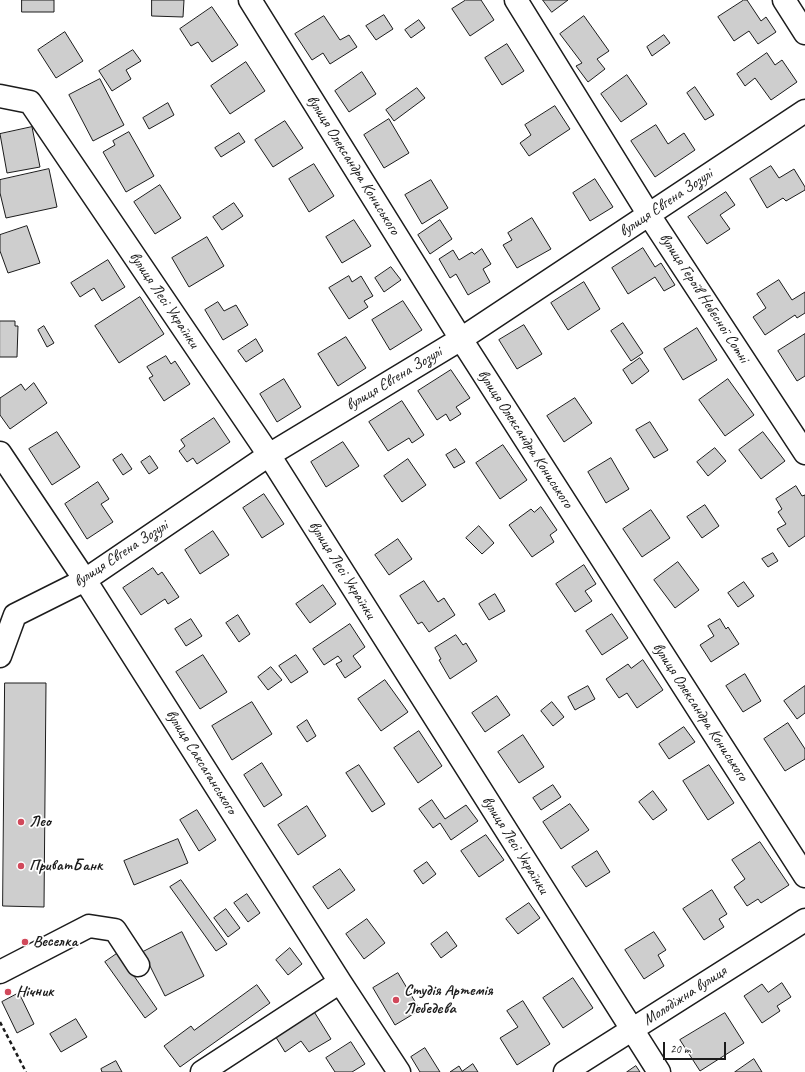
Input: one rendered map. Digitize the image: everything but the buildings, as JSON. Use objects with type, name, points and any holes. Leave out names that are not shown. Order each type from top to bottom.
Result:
[{"type":"street","name":"вулиця Олександра Кониського","points":[[250,0],[461,339],[805,876]]},
{"type":"street","name":"вулиця Героїв Небесної Сотні","points":[[516,0],[649,215],[805,453]]},
{"type":"street","points":[[784,0],[805,34]]},
{"type":"street","name":"вулиця Лесі Українки","points":[[0,96],[30,102],[269,454],[659,1072]]},
{"type":"street","name":"вулиця Євгена Зозулі","points":[[0,656],[14,615],[85,580],[269,454],[461,339],[805,111]]},
{"type":"street","name":"вулиця Саксаганського","points":[[0,453],[85,580],[340,982],[399,1072]]},
{"type":"street","name":"Молодіжна вулиця","points":[[565,1072],[805,920]]},
{"type":"street","points":[[0,972],[89,926],[116,930],[138,965]]},
{"type":"street","points":[[202,1072],[340,982]]},
{"type":"path","points":[[0,1022],[26,1072]]},
{"type":"place","name":"Лео","points":[[21,822]]},
{"type":"place","name":"ПриватБанк","points":[[21,866]]},
{"type":"place","name":"Веселка","points":[[25,942]]},
{"type":"place","name":"Нічник","points":[[8,992]]},
{"type":"place","name":"Студія Артемія Лебедєва","points":[[396,1000]]}]
